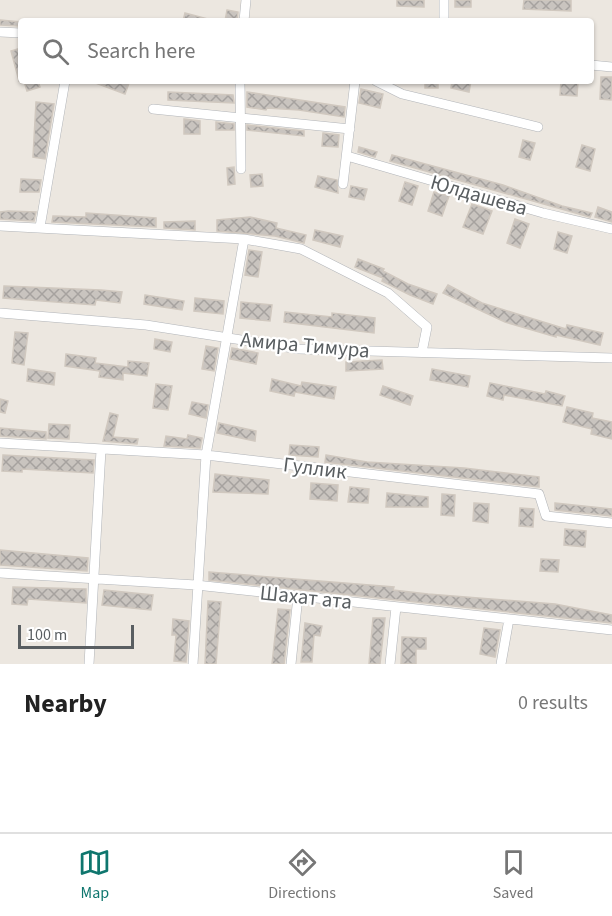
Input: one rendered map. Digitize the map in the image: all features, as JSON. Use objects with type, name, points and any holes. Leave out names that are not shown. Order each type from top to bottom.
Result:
[{"type":"street","points":[[244,18],[246,0]]},
{"type":"street","points":[[444,0],[444,18]]},
{"type":"street","points":[[0,32],[18,33]]},
{"type":"street","points":[[594,64],[612,67]]},
{"type":"street","points":[[40,227],[64,84]]},
{"type":"street","points":[[240,84],[238,118],[241,169]]},
{"type":"street","points":[[343,184],[356,84]]},
{"type":"street","points":[[382,84],[402,94],[538,128]]},
{"type":"street","points":[[153,109],[350,129]]},
{"type":"street","name":"Юлдашева","points":[[347,156],[543,213],[612,229]]},
{"type":"street","points":[[0,226],[244,239],[301,249],[388,293],[427,327],[422,352]]},
{"type":"street","points":[[193,664],[196,585],[206,455],[244,239]]},
{"type":"street","name":"Амира Тимура","points":[[0,313],[146,326],[298,349],[612,358]]},
{"type":"street","name":"Гуллик","points":[[0,443],[206,455],[538,494],[546,516],[612,523]]},
{"type":"street","points":[[89,664],[101,450]]},
{"type":"street","name":"Шахат ата","points":[[0,573],[196,585],[612,630]]},
{"type":"street","points":[[291,664],[298,596]]},
{"type":"street","points":[[390,664],[396,607]]},
{"type":"street","points":[[501,664],[509,619]]},
{"type":"building","points":[[397,0],[424,0],[424,7],[397,6]]},
{"type":"building","points":[[455,0],[471,0],[471,7],[455,7]]},
{"type":"building","points":[[524,0],[571,0],[571,11],[523,9]]},
{"type":"building","points":[[227,10],[238,12],[237,18],[226,18]]},
{"type":"building","points":[[185,13],[204,18],[184,18]]},
{"type":"building","points":[[0,20],[18,22],[18,26],[0,25]]},
{"type":"building","points":[[18,49],[18,77],[11,51]]},
{"type":"building","points":[[601,77],[612,77],[611,100],[600,99]]},
{"type":"building","points":[[25,84],[39,84],[40,87],[27,91]]},
{"type":"building","points":[[98,84],[129,84],[125,94]]},
{"type":"building","points":[[425,84],[438,84],[438,88],[425,88]]},
{"type":"building","points":[[452,84],[470,84],[469,92],[451,88]]},
{"type":"building","points":[[561,84],[578,84],[577,96],[560,95]]},
{"type":"building","points":[[361,89],[383,94],[380,108],[359,103]]},
{"type":"building","points":[[168,92],[233,95],[234,103],[168,100]]},
{"type":"building","points":[[247,92],[345,107],[344,117],[299,110],[267,108],[266,110],[247,107]]},
{"type":"building","points":[[36,102],[54,104],[45,159],[33,157]]},
{"type":"building","points":[[184,119],[200,121],[200,134],[184,134]]},
{"type":"building","points":[[216,122],[234,124],[234,130],[216,130]]},
{"type":"building","points":[[247,125],[304,131],[304,136],[247,130]]},
{"type":"building","points":[[323,133],[339,135],[338,147],[322,146]]},
{"type":"building","points":[[523,140],[535,143],[530,160],[519,157]]},
{"type":"building","points":[[582,145],[595,149],[590,171],[576,167]]},
{"type":"building","points":[[359,147],[377,152],[375,157],[358,152]]},
{"type":"building","points":[[392,155],[503,185],[562,206],[592,213],[590,217],[390,161]]},
{"type":"building","points":[[234,167],[235,184],[228,185],[227,168]]},
{"type":"building","points":[[262,174],[263,186],[251,187],[250,175]]},
{"type":"building","points":[[318,176],[337,180],[338,193],[315,187]]},
{"type":"building","points":[[21,179],[41,180],[39,192],[20,192]]},
{"type":"building","points":[[405,182],[418,186],[412,205],[399,201]]},
{"type":"building","points":[[351,186],[367,189],[364,200],[349,197]]},
{"type":"building","points":[[434,192],[449,196],[442,216],[428,211]]},
{"type":"building","points":[[472,204],[492,211],[483,234],[463,227]]},
{"type":"building","points":[[598,207],[612,212],[612,222],[595,217]]},
{"type":"building","points":[[0,212],[36,212],[34,221],[0,219]]},
{"type":"building","points":[[86,213],[156,218],[156,227],[52,222],[53,216],[86,217]]},
{"type":"building","points":[[250,217],[277,223],[276,228],[306,235],[304,243],[275,236],[217,231],[217,220]]},
{"type":"building","points":[[515,219],[529,224],[520,248],[507,243]]},
{"type":"building","points":[[195,221],[195,230],[164,228],[164,222]]},
{"type":"building","points":[[315,230],[343,236],[340,247],[313,240]]},
{"type":"building","points":[[558,232],[572,236],[567,253],[554,249]]},
{"type":"building","points":[[249,250],[262,252],[258,277],[245,275]]},
{"type":"building","points":[[358,259],[384,269],[383,271],[408,284],[437,294],[433,304],[382,281],[383,278],[355,267]]},
{"type":"building","points":[[448,285],[482,303],[514,313],[566,329],[567,325],[603,333],[600,345],[556,335],[556,337],[505,322],[443,293]]},
{"type":"building","points":[[4,286],[122,292],[120,303],[96,300],[95,305],[3,298]]},
{"type":"building","points":[[145,295],[184,301],[182,310],[144,304]]},
{"type":"building","points":[[195,298],[224,301],[223,314],[194,311]]},
{"type":"building","points":[[241,302],[272,305],[270,321],[240,318]]},
{"type":"building","points":[[285,312],[332,317],[332,313],[375,318],[374,333],[284,322]]},
{"type":"building","points":[[15,332],[28,333],[24,365],[12,363]]},
{"type":"building","points":[[155,339],[172,342],[170,352],[154,349]]},
{"type":"building","points":[[206,346],[218,348],[214,371],[202,369]]},
{"type":"building","points":[[232,348],[258,353],[256,364],[230,359]]},
{"type":"building","points":[[66,354],[96,358],[95,363],[128,367],[128,361],[149,363],[147,376],[123,373],[123,380],[99,377],[100,371],[65,366]]},
{"type":"building","points":[[382,360],[383,369],[346,371],[346,362]]},
{"type":"building","points":[[28,369],[55,373],[54,385],[27,381]]},
{"type":"building","points":[[432,369],[470,376],[468,387],[430,380]]},
{"type":"building","points":[[272,379],[301,386],[302,382],[336,387],[334,399],[295,392],[294,396],[270,391]]},
{"type":"building","points":[[490,383],[565,396],[562,406],[504,395],[503,400],[487,396]]},
{"type":"building","points":[[156,384],[172,386],[168,410],[153,408]]},
{"type":"building","points":[[383,386],[413,396],[410,405],[380,395]]},
{"type":"building","points":[[0,399],[8,401],[5,413],[0,412]]},
{"type":"building","points":[[192,402],[208,405],[206,418],[189,414]]},
{"type":"building","points":[[567,407],[593,413],[592,418],[612,422],[612,439],[591,434],[592,429],[563,422]]},
{"type":"building","points":[[110,413],[118,415],[113,437],[138,439],[137,444],[103,441]]},
{"type":"building","points":[[219,423],[256,431],[255,441],[217,433]]},
{"type":"building","points":[[49,424],[70,425],[69,439],[48,438]]},
{"type":"building","points":[[0,428],[46,432],[46,439],[0,436]]},
{"type":"building","points":[[188,435],[202,438],[200,448],[164,446],[166,436],[187,439]]},
{"type":"building","points":[[290,445],[319,447],[318,457],[289,455]]},
{"type":"building","points":[[3,455],[94,460],[93,473],[22,469],[22,472],[2,471]]},
{"type":"building","points":[[326,455],[367,462],[464,468],[539,477],[539,487],[325,462]]},
{"type":"building","points":[[215,474],[269,480],[268,494],[213,492]]},
{"type":"building","points":[[311,483],[338,485],[337,501],[310,499]]},
{"type":"building","points":[[350,487],[369,489],[368,503],[348,502]]},
{"type":"building","points":[[387,493],[428,497],[428,507],[386,507]]},
{"type":"building","points":[[442,494],[455,495],[454,516],[441,515]]},
{"type":"building","points":[[474,503],[489,504],[488,523],[473,521]]},
{"type":"building","points":[[555,503],[612,509],[612,516],[555,510]]},
{"type":"building","points":[[520,508],[534,509],[533,527],[519,526]]},
{"type":"building","points":[[565,529],[586,531],[585,547],[564,545]]},
{"type":"building","points":[[0,550],[88,558],[87,571],[0,565]]},
{"type":"building","points":[[541,559],[559,560],[558,572],[540,571]]},
{"type":"building","points":[[209,572],[394,587],[393,590],[428,594],[555,604],[612,615],[612,623],[209,580]]},
{"type":"building","points":[[13,587],[86,589],[86,603],[28,599],[27,605],[12,604]]},
{"type":"building","points":[[104,590],[153,595],[151,610],[102,605]]},
{"type":"building","points":[[208,601],[221,602],[216,664],[205,664]]},
{"type":"building","points":[[278,609],[290,610],[284,664],[272,664]]},
{"type":"building","points":[[373,618],[385,618],[380,664],[369,664]]},
{"type":"building","points":[[173,619],[189,621],[186,662],[174,661],[176,635],[172,635]]},
{"type":"building","points":[[305,623],[322,626],[320,636],[314,635],[312,662],[301,662]]},
{"type":"building","points":[[484,628],[500,630],[495,657],[480,654]]},
{"type":"building","points":[[402,637],[426,638],[426,649],[416,649],[416,664],[401,664]]}]
